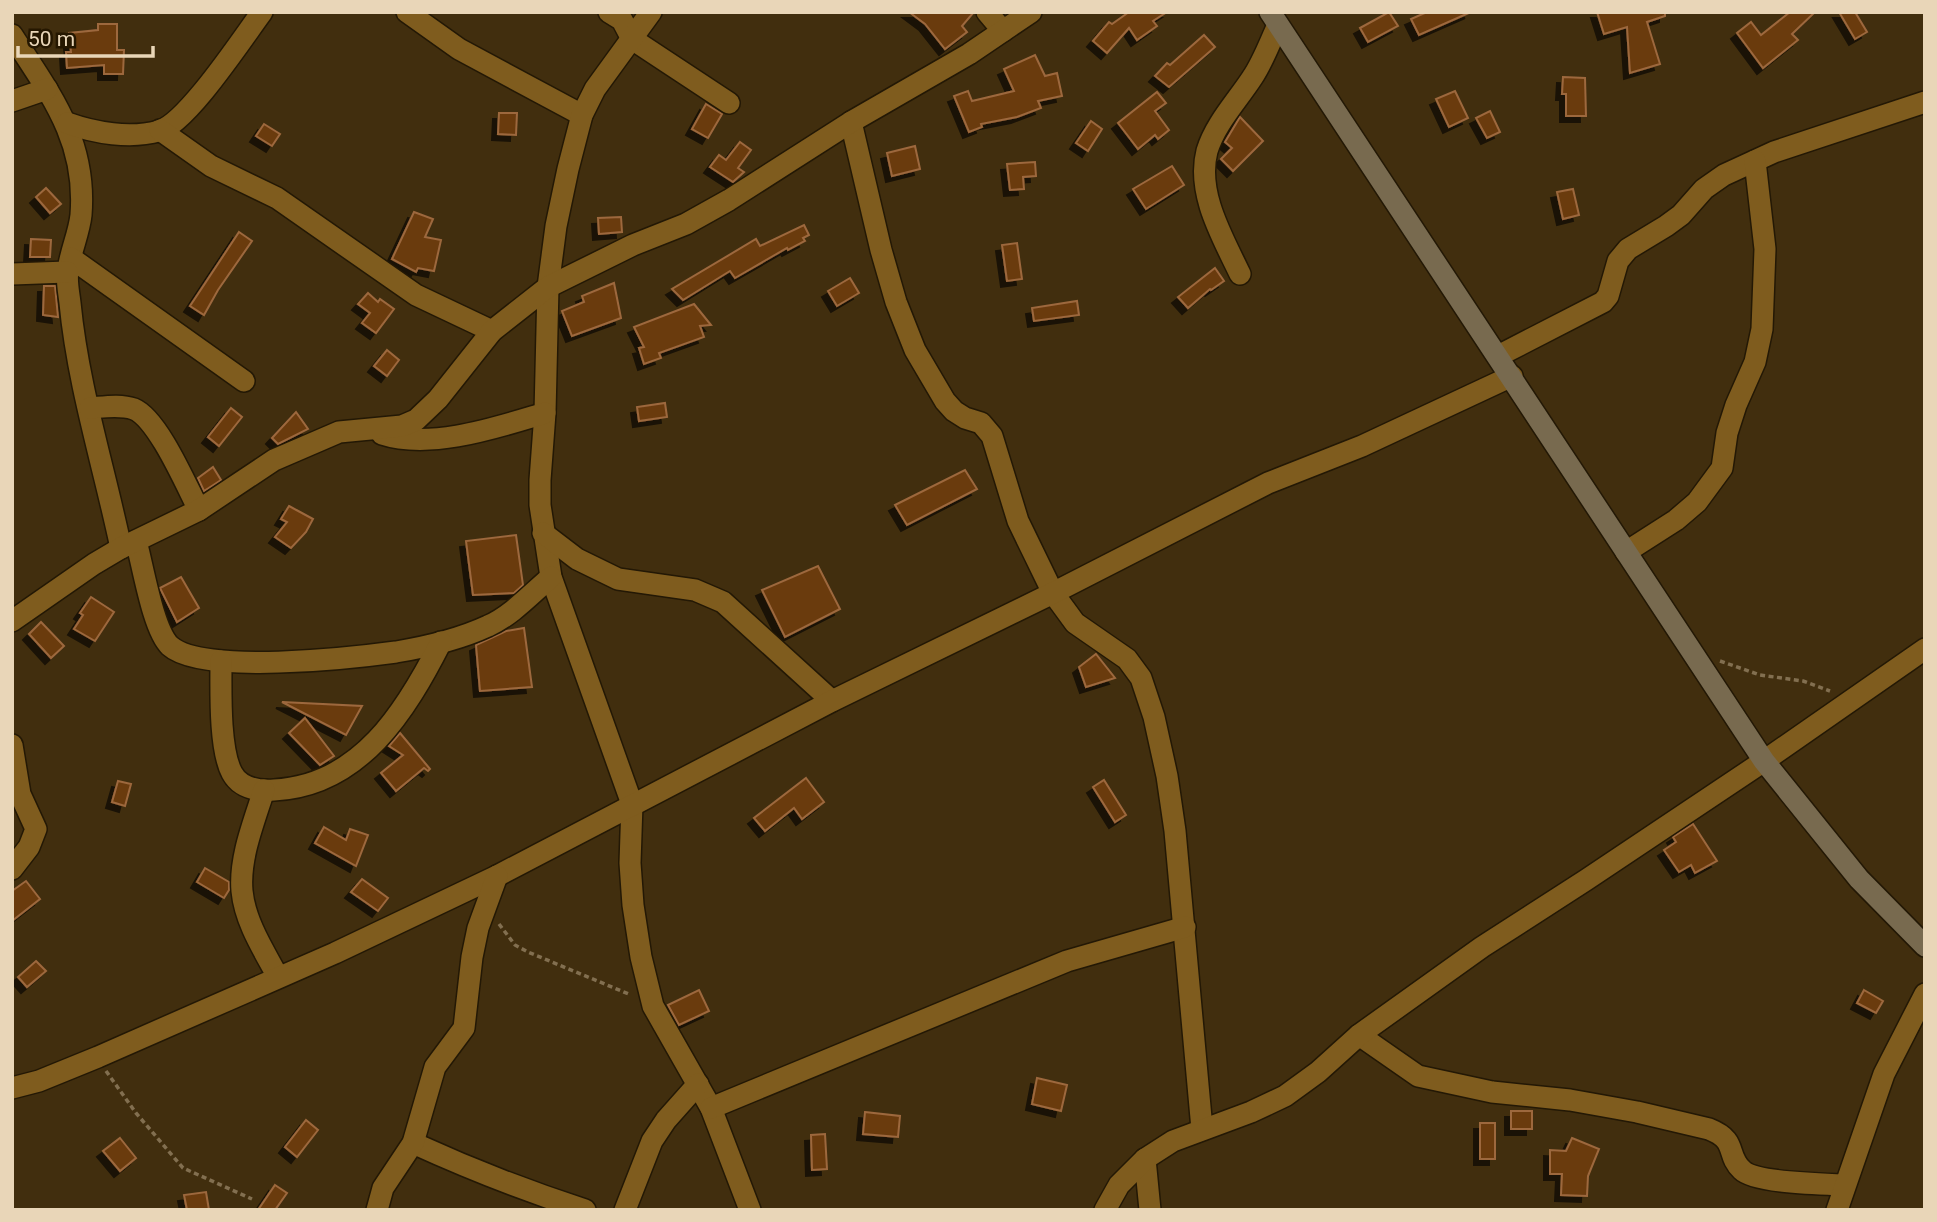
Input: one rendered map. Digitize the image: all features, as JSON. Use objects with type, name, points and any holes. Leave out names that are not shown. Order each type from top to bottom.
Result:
[{"type":"main road","points":[[1274,19],[1764,761],[1859,879],[1925,946]]},
{"type":"street","points":[[67,123],[86,130],[114,133],[160,130],[174,123],[223,65],[262,12]]},
{"type":"street","points":[[408,12],[459,49],[582,115]]},
{"type":"street","points":[[609,12],[622,20],[632,39],[729,103]]},
{"type":"street","points":[[650,12],[595,89],[582,115],[556,226],[548,287],[545,413],[540,480],[543,533],[551,577],[632,804],[630,863],[633,905],[640,957],[653,1006],[711,1108],[750,1210]]},
{"type":"street","points":[[987,12],[1003,31]]},
{"type":"street","points":[[12,621],[129,544],[199,510],[284,455],[339,432],[401,426],[416,420],[439,399],[492,331],[548,287],[633,245],[686,224],[774,173],[851,122],[959,60],[1031,12]]},
{"type":"street","points":[[1240,274],[1216,223],[1208,195],[1205,172],[1207,152],[1217,130],[1255,75],[1274,19]]},
{"type":"street","points":[[12,35],[67,123],[77,159],[82,205],[69,265],[76,352],[129,544],[159,629],[171,647],[188,655],[220,661],[277,663],[398,652],[441,642],[489,626],[551,577]]},
{"type":"street","points":[[12,101],[47,89]]},
{"type":"street","points":[[1497,356],[1603,302],[1608,296],[1618,261],[1628,249],[1681,215],[1704,189],[1724,176],[1755,161],[1925,102]]},
{"type":"street","points":[[851,122],[881,250],[915,350],[945,401],[965,418],[981,423],[992,436],[1018,521],[1052,593],[1074,623],[1127,659],[1141,678],[1154,717],[1167,776],[1185,927],[1202,1129]]},
{"type":"street","points":[[160,130],[211,166],[277,198],[416,295],[492,331]]},
{"type":"street","points":[[1626,552],[1697,502],[1722,468],[1727,433],[1755,362],[1762,329],[1765,249],[1755,161]]},
{"type":"street","points":[[12,274],[69,265],[244,381]]},
{"type":"street","points":[[12,1088],[39,1081],[98,1058],[498,876],[832,701],[1268,483],[1362,446],[1512,376]]},
{"type":"street","points":[[90,408],[114,405],[132,408],[145,415],[156,430],[199,510]]},
{"type":"street","points":[[367,429],[390,437],[447,437],[491,429],[545,413]]},
{"type":"street","points":[[543,533],[577,559],[618,579],[695,590],[723,602],[832,701]]},
{"type":"street","points":[[220,661],[225,740],[231,772],[247,786],[264,790],[295,788],[337,773],[361,757],[400,713],[420,683],[441,642]]},
{"type":"street","points":[[1105,1210],[1119,1185],[1145,1159],[1173,1141],[1251,1112],[1285,1096],[1318,1072],[1359,1035],[1482,947],[1598,873],[1925,649]]},
{"type":"street","points":[[12,745],[20,794],[36,829],[29,847],[12,869]]},
{"type":"street","points":[[264,790],[244,862],[242,894],[248,915],[278,977]]},
{"type":"street","points":[[377,1210],[383,1188],[413,1143],[435,1067],[464,1028],[472,957],[486,904],[498,876]]},
{"type":"street","points":[[711,1108],[1067,961],[1185,927]]},
{"type":"street","points":[[1837,1210],[1884,1074],[1925,994]]},
{"type":"street","points":[[1359,1035],[1418,1076],[1492,1092],[1570,1100],[1637,1112],[1709,1129],[1728,1141],[1741,1169],[1752,1176],[1769,1180],[1845,1185]]},
{"type":"street","points":[[625,1210],[653,1141],[666,1120],[698,1084]]},
{"type":"street","points":[[413,1143],[469,1169],[585,1210]]},
{"type":"street","points":[[1145,1159],[1150,1210]]},
{"type":"path","points":[[1698,658],[1716,660],[1760,675],[1803,681],[1856,696]]},
{"type":"path","points":[[486,904],[515,944],[653,1006]]},
{"type":"path","points":[[98,1058],[112,1082],[183,1168],[252,1199]]},
{"type":"building","points":[[909,12],[974,12],[962,26],[967,32],[945,49],[925,24]]},
{"type":"building","points":[[1129,12],[1167,12],[1153,21],[1157,26],[1137,40],[1129,28],[1107,53],[1093,41],[1109,22],[1112,24]]},
{"type":"building","points":[[1389,12],[1398,26],[1368,42],[1360,28]]},
{"type":"building","points":[[1427,12],[1471,12],[1419,35],[1411,19]]},
{"type":"building","points":[[1597,12],[1665,12],[1665,16],[1647,22],[1660,64],[1630,73],[1627,27],[1604,34]]},
{"type":"building","points":[[1790,12],[1815,12],[1792,34],[1798,40],[1763,68],[1737,33],[1751,22],[1761,35]]},
{"type":"building","points":[[1839,12],[1855,12],[1867,32],[1855,39]]},
{"type":"building","points":[[98,24],[117,24],[117,50],[124,50],[123,74],[104,74],[104,65],[67,68],[66,52],[71,52],[69,33],[98,30]]},
{"type":"building","points":[[1204,35],[1215,47],[1169,87],[1155,76],[1167,63],[1170,65]]},
{"type":"building","points":[[1035,55],[1045,76],[1057,73],[1062,96],[1038,101],[1041,108],[1017,117],[981,124],[982,127],[969,132],[954,96],[968,91],[972,101],[1014,91],[1004,69]]},
{"type":"building","points":[[1563,77],[1585,78],[1586,116],[1566,116],[1566,94],[1562,94]]},
{"type":"building","points":[[1455,91],[1468,118],[1449,127],[1436,99]]},
{"type":"building","points":[[1157,92],[1166,103],[1155,111],[1169,130],[1158,139],[1155,135],[1138,149],[1118,123]]},
{"type":"building","points":[[706,104],[722,114],[708,138],[692,129]]},
{"type":"building","points":[[1490,111],[1500,132],[1487,138],[1476,118]]},
{"type":"building","points":[[499,113],[517,113],[516,135],[498,134]]},
{"type":"building","points":[[1240,117],[1263,141],[1233,171],[1221,159],[1232,148],[1225,142]]},
{"type":"building","points":[[1091,121],[1102,129],[1088,151],[1076,143]]},
{"type":"building","points":[[264,124],[280,134],[272,146],[256,136]]},
{"type":"building","points":[[740,142],[751,150],[738,168],[744,172],[733,182],[710,167],[719,155],[726,160]]},
{"type":"building","points":[[915,146],[920,169],[892,176],[887,153]]},
{"type":"building","points":[[1035,162],[1036,176],[1023,177],[1024,189],[1010,190],[1007,164]]},
{"type":"building","points":[[1172,166],[1184,185],[1146,209],[1133,189]]},
{"type":"building","points":[[46,188],[61,204],[50,213],[36,197]]},
{"type":"building","points":[[1573,189],[1579,215],[1563,219],[1557,192]]},
{"type":"building","points":[[414,212],[433,219],[425,237],[441,240],[434,271],[418,268],[416,272],[392,259]]},
{"type":"building","points":[[621,217],[622,232],[599,234],[598,218]]},
{"type":"building","points":[[804,225],[809,235],[803,238],[805,241],[788,250],[787,248],[735,278],[730,271],[683,300],[672,289],[756,239],[760,246]]},
{"type":"building","points":[[239,232],[252,241],[204,315],[190,306]]},
{"type":"building","points":[[31,239],[51,240],[50,257],[30,257]]},
{"type":"building","points":[[1017,243],[1022,279],[1007,281],[1002,245]]},
{"type":"building","points":[[1215,268],[1224,281],[1188,308],[1178,297]]},
{"type":"building","points":[[850,278],[859,293],[837,306],[828,291]]},
{"type":"building","points":[[614,283],[621,318],[572,336],[562,311],[584,302],[582,296]]},
{"type":"building","points":[[44,286],[55,286],[58,317],[43,315]]},
{"type":"building","points":[[368,293],[378,302],[380,299],[394,309],[376,333],[362,323],[370,313],[358,304]]},
{"type":"building","points":[[1077,301],[1079,315],[1034,321],[1032,308]]},
{"type":"building","points":[[694,304],[711,325],[700,326],[704,337],[659,353],[661,358],[644,364],[639,348],[644,347],[634,327]]},
{"type":"building","points":[[387,350],[399,360],[387,376],[374,366]]},
{"type":"building","points":[[665,403],[667,417],[639,421],[637,407]]},
{"type":"building","points":[[231,408],[242,417],[219,446],[208,437]]},
{"type":"building","points":[[296,412],[308,429],[278,444],[272,438]]},
{"type":"building","points":[[213,467],[221,480],[204,491],[198,478]]},
{"type":"building","points":[[965,470],[977,489],[907,525],[895,505]]},
{"type":"building","points":[[289,506],[313,519],[306,532],[291,548],[275,537],[287,522],[281,519]]},
{"type":"building","points":[[516,535],[523,585],[514,593],[473,595],[466,541]]},
{"type":"building","points":[[818,566],[840,609],[785,637],[762,590]]},
{"type":"building","points":[[181,577],[199,608],[177,622],[160,588]]},
{"type":"building","points":[[91,597],[114,612],[95,641],[74,629],[83,615],[80,613]]},
{"type":"building","points":[[41,622],[64,646],[51,658],[29,634]]},
{"type":"building","points":[[524,628],[532,687],[480,691],[476,645],[506,631]]},
{"type":"building","points":[[1096,654],[1115,678],[1086,687],[1079,667]]},
{"type":"building","points":[[282,702],[362,706],[346,735]]},
{"type":"building","points":[[305,718],[334,756],[320,765],[289,733]]},
{"type":"building","points":[[400,733],[430,769],[428,771],[424,768],[396,791],[381,773],[403,755],[389,746]]},
{"type":"building","points":[[806,778],[824,802],[802,819],[794,808],[765,831],[754,818]]},
{"type":"building","points":[[1104,780],[1126,815],[1115,822],[1093,787]]},
{"type":"building","points":[[118,781],[131,784],[125,806],[112,802]]},
{"type":"building","points":[[1693,824],[1717,861],[1695,873],[1691,865],[1679,872],[1664,850],[1676,842],[1673,837]]},
{"type":"building","points":[[324,827],[346,840],[350,829],[368,835],[356,866],[315,843]]},
{"type":"building","points":[[205,868],[229,882],[229,890],[224,898],[197,882]]},
{"type":"building","points":[[362,879],[388,898],[378,911],[351,892]]},
{"type":"building","points":[[26,881],[40,899],[12,921],[12,891]]},
{"type":"building","points":[[36,961],[46,971],[27,987],[18,977]]},
{"type":"building","points":[[699,990],[709,1011],[679,1025],[668,1005]]},
{"type":"building","points":[[1864,990],[1883,1001],[1876,1013],[1857,1003]]},
{"type":"building","points":[[1037,1078],[1067,1085],[1061,1111],[1032,1104]]},
{"type":"building","points":[[1511,1111],[1532,1111],[1532,1129],[1511,1129]]},
{"type":"building","points":[[865,1112],[900,1116],[898,1137],[863,1134]]},
{"type":"building","points":[[306,1120],[318,1130],[297,1157],[285,1147]]},
{"type":"building","points":[[1480,1123],[1495,1123],[1495,1159],[1480,1159]]},
{"type":"building","points":[[825,1134],[827,1169],[812,1170],[811,1135]]},
{"type":"building","points":[[120,1138],[136,1158],[120,1171],[103,1151]]},
{"type":"building","points":[[1572,1138],[1599,1149],[1588,1176],[1587,1196],[1561,1195],[1562,1174],[1550,1174],[1550,1150],[1566,1151]]},
{"type":"building","points":[[275,1185],[287,1193],[275,1210],[258,1210]]},
{"type":"building","points":[[206,1192],[209,1210],[187,1210],[184,1195]]}]
